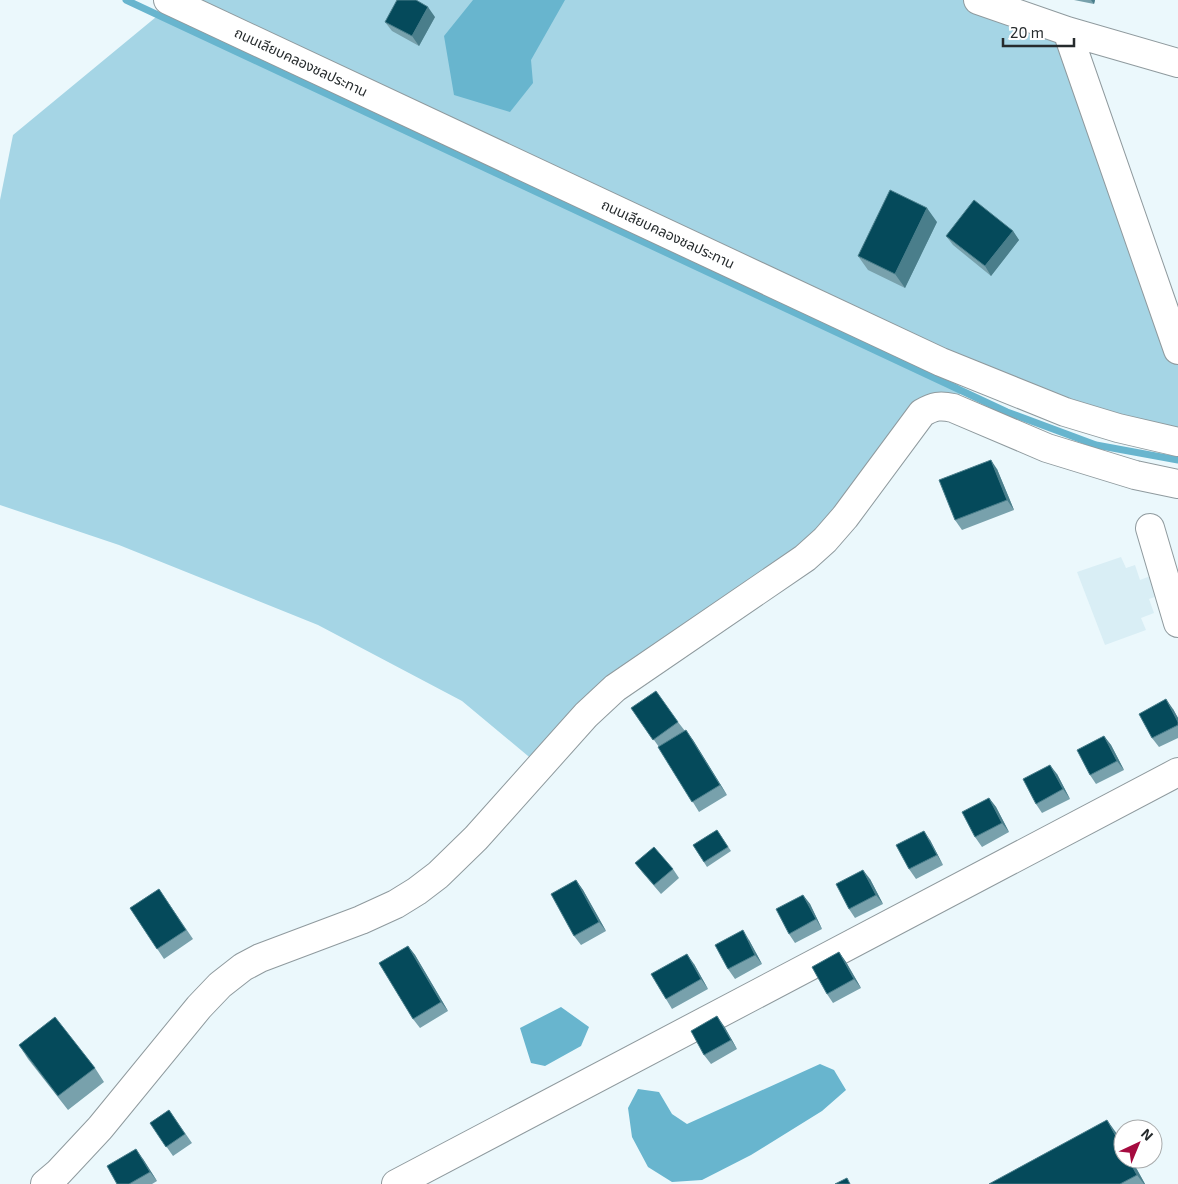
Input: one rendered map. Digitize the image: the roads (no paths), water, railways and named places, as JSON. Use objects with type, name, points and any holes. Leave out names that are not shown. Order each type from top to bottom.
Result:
[{"type":"street","name":"ถนนเลียบคลองชลประทาน","points":[[168,0],[941,362],[1065,412],[1118,428],[1178,442]]},
{"type":"street","points":[[978,0],[1067,30],[1178,63]]},
{"type":"street","points":[[1067,30],[1178,350]]},
{"type":"street","points":[[45,1184],[58,1173],[100,1128],[199,1007],[220,985],[243,967],[260,958],[361,920],[396,904],[438,875],[476,838],[586,715],[615,688],[806,558],[825,540],[845,517],[914,423],[927,410],[941,405],[953,408],[1047,448],[1135,475],[1178,484]]},
{"type":"street","points":[[1150,528],[1178,622]]},
{"type":"street","points":[[396,1184],[1178,772]]},
{"type":"waterway","points":[[126,0],[1007,412],[1096,445],[1178,460]]}]
